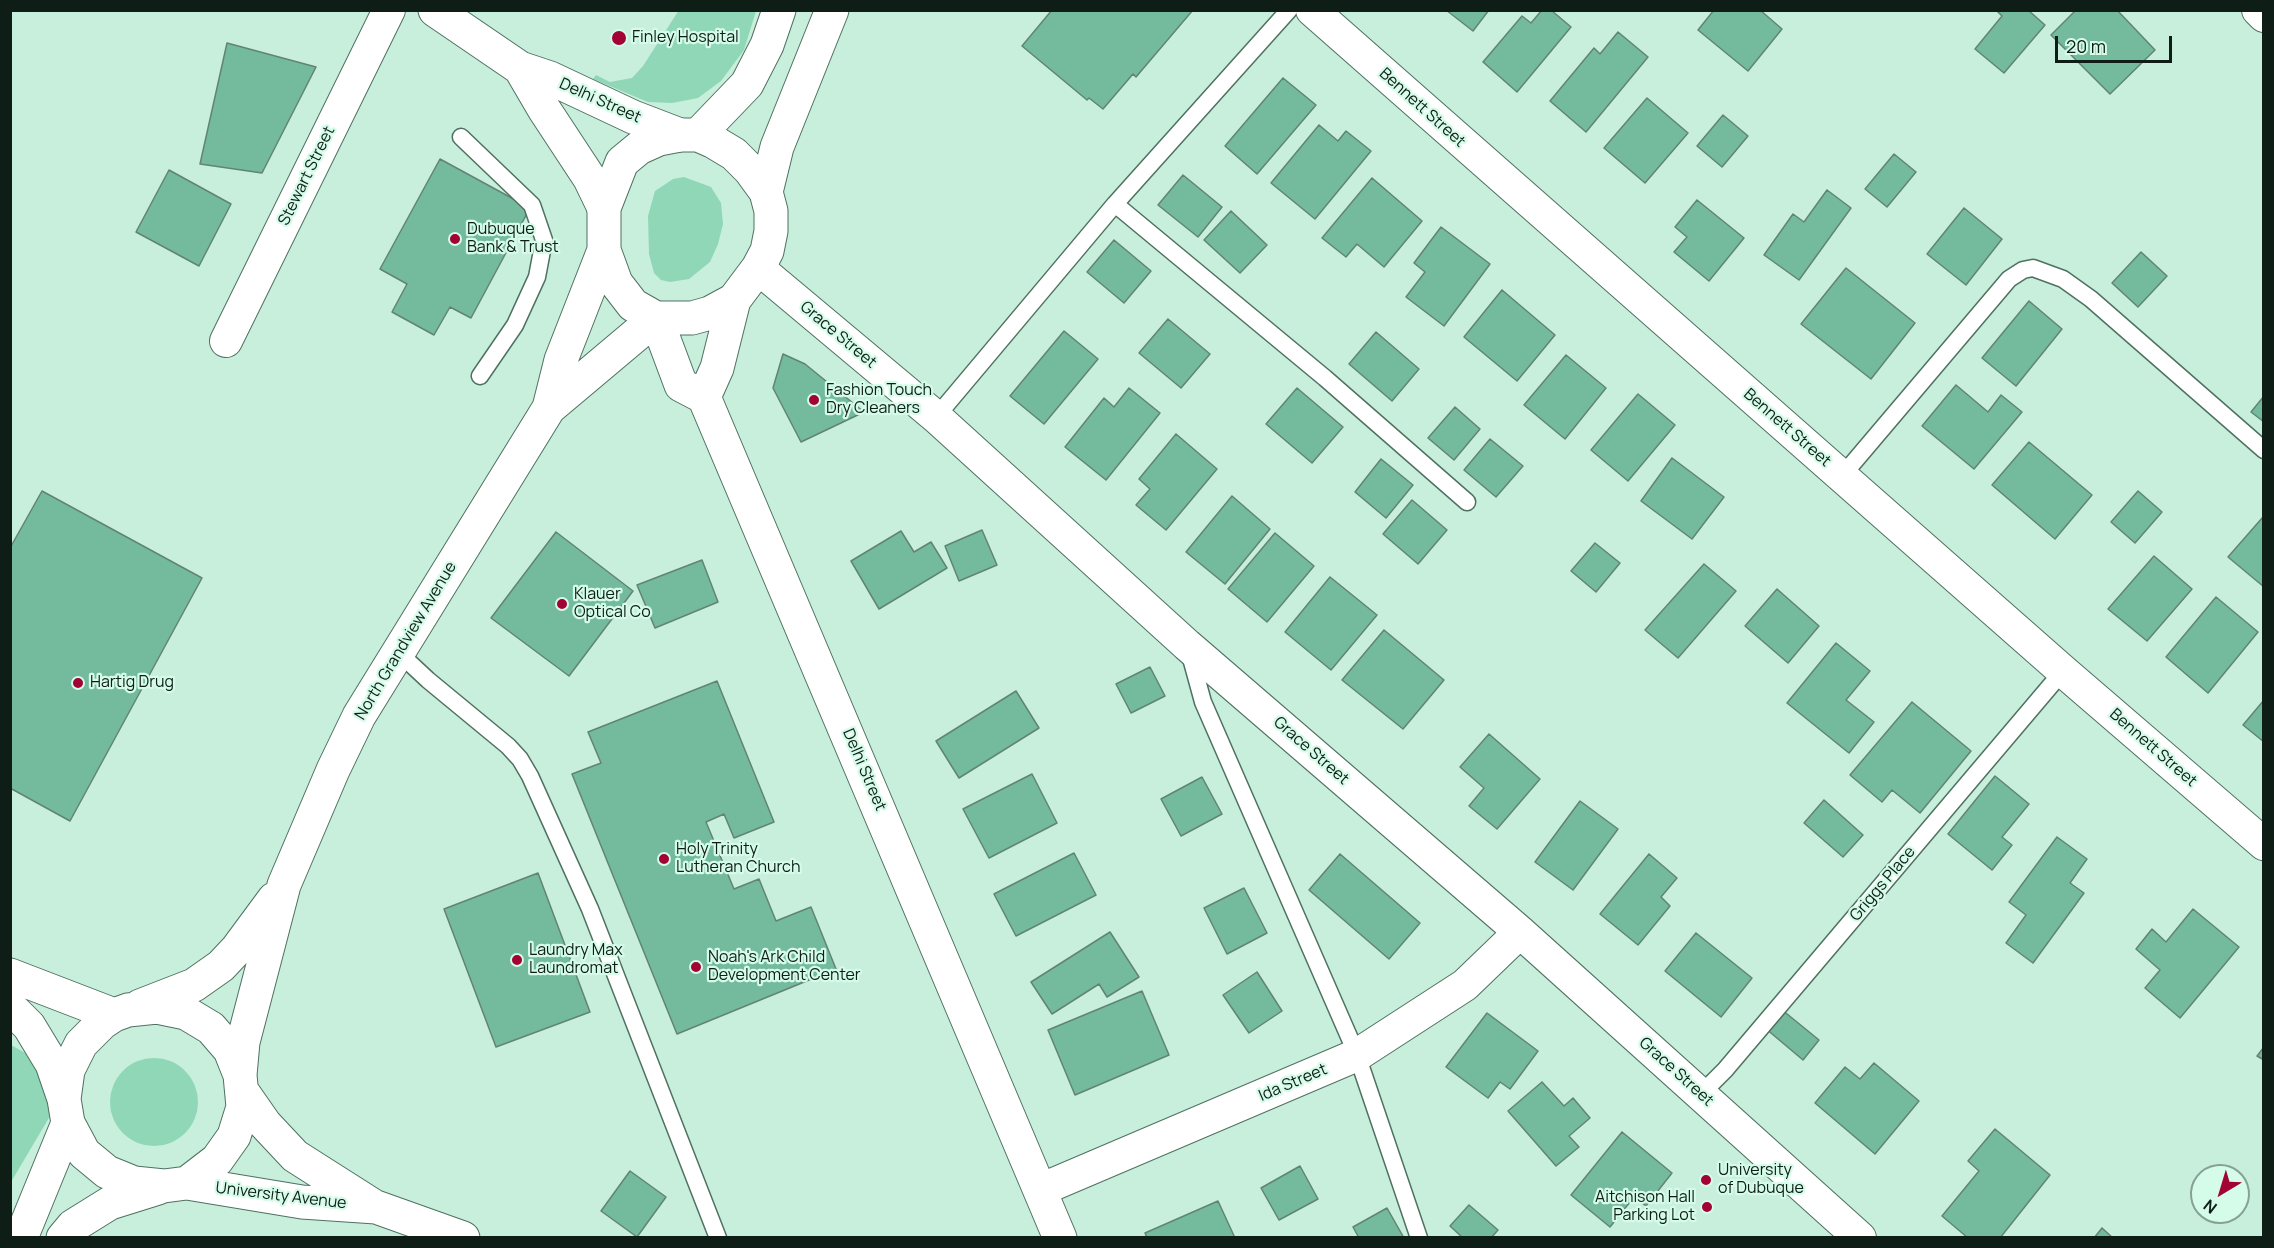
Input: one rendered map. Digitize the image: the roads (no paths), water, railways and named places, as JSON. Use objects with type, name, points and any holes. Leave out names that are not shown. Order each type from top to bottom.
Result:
[{"type":"main road","name":"Delhi Street","points":[[435,10],[520,68],[550,78],[633,117],[689,135]]},
{"type":"main road","points":[[689,135],[747,84],[767,45],[779,10]]},
{"type":"main road","points":[[766,192],[777,147],[832,10]]},
{"type":"main road","name":"Delhi Street","points":[[520,68],[590,179],[604,208]]},
{"type":"main road","points":[[656,318],[681,385],[704,397],[717,368],[734,300],[758,268],[767,251],[771,231],[771,211],[766,192],[750,170],[734,154],[689,135],[659,139],[639,148],[622,162],[604,208],[604,250],[616,283],[633,305],[656,318],[692,318],[710,313],[734,300]]},
{"type":"main road","name":"North Grandview Avenue","points":[[241,1083],[243,1042],[284,885],[333,770],[359,716],[549,408],[561,360],[604,250]]},
{"type":"main road","name":"North Grandview Avenue","points":[[549,408],[656,318]]},
{"type":"main road","name":"Delhi Street","points":[[704,397],[948,968],[1060,1238]]},
{"type":"main road","name":"North Grandview Avenue","points":[[121,1013],[194,984],[221,966],[237,949],[284,885]]},
{"type":"main road","points":[[10,975],[121,1013]]},
{"type":"main road","points":[[10,1007],[29,1026],[52,1064],[66,1111],[84,1153],[107,1172],[134,1184],[176,1185]]},
{"type":"main road","points":[[21,1238],[66,1111],[68,1070],[81,1044],[102,1023],[121,1013],[157,1007],[186,1013],[211,1028],[230,1050],[241,1083],[243,1107],[234,1136],[217,1160],[176,1185],[110,1203],[73,1226],[63,1238]]},
{"type":"main road","name":"University Avenue","points":[[241,1083],[265,1124],[295,1156],[376,1207],[463,1238]]},
{"type":"main road","name":"University Avenue","points":[[176,1185],[302,1202],[376,1207]]},
{"type":"street","name":"Stewart Street","points":[[226,341],[388,10]]},
{"type":"street","name":"Bennett Street","points":[[1312,10],[2063,671],[2264,844]]},
{"type":"street","points":[[2258,10],[2264,16]]},
{"type":"street","name":"Grace Street","points":[[758,268],[936,417],[1187,645],[1520,932],[1860,1238]]},
{"type":"street","name":"Ida Street","points":[[1040,1190],[1357,1055],[1465,985],[1520,932]]},
{"type":"lane","points":[[936,417],[1114,204],[1289,10]]},
{"type":"lane","points":[[461,137],[532,205],[544,240],[537,277],[515,325],[480,376]]},
{"type":"lane","points":[[1114,204],[1325,378],[1467,502]]},
{"type":"lane","points":[[1842,476],[2010,279],[2023,270],[2033,268],[2063,279],[2091,299],[2264,450]]},
{"type":"lane","points":[[1187,645],[1203,702],[1357,1055],[1419,1238]]},
{"type":"lane","points":[[398,652],[508,746],[520,759],[530,776],[590,909],[718,1238]]},
{"type":"lane","name":"Griggs Place","points":[[1701,1094],[1725,1070],[2063,671]]},
{"type":"place","name":"Finley Hospital","points":[[619,38]]},
{"type":"place","name":"Dubuque Bank & Trust","points":[[455,239]]},
{"type":"place","name":"Fashion Touch Dry Cleaners","points":[[814,400]]},
{"type":"place","name":"Klauer Optical Co","points":[[562,604]]},
{"type":"place","name":"Hartig Drug","points":[[78,683]]},
{"type":"place","name":"Holy Trinity Lutheran Church","points":[[664,859]]},
{"type":"place","name":"Laundry Max Laundromat","points":[[517,960]]},
{"type":"place","name":"Noah's Ark Child Development Center","points":[[696,967]]},
{"type":"place","name":"University of Dubuque","points":[[1706,1180]]},
{"type":"place","name":"Aitchison Hall Parking Lot","points":[[1707,1207]]}]
